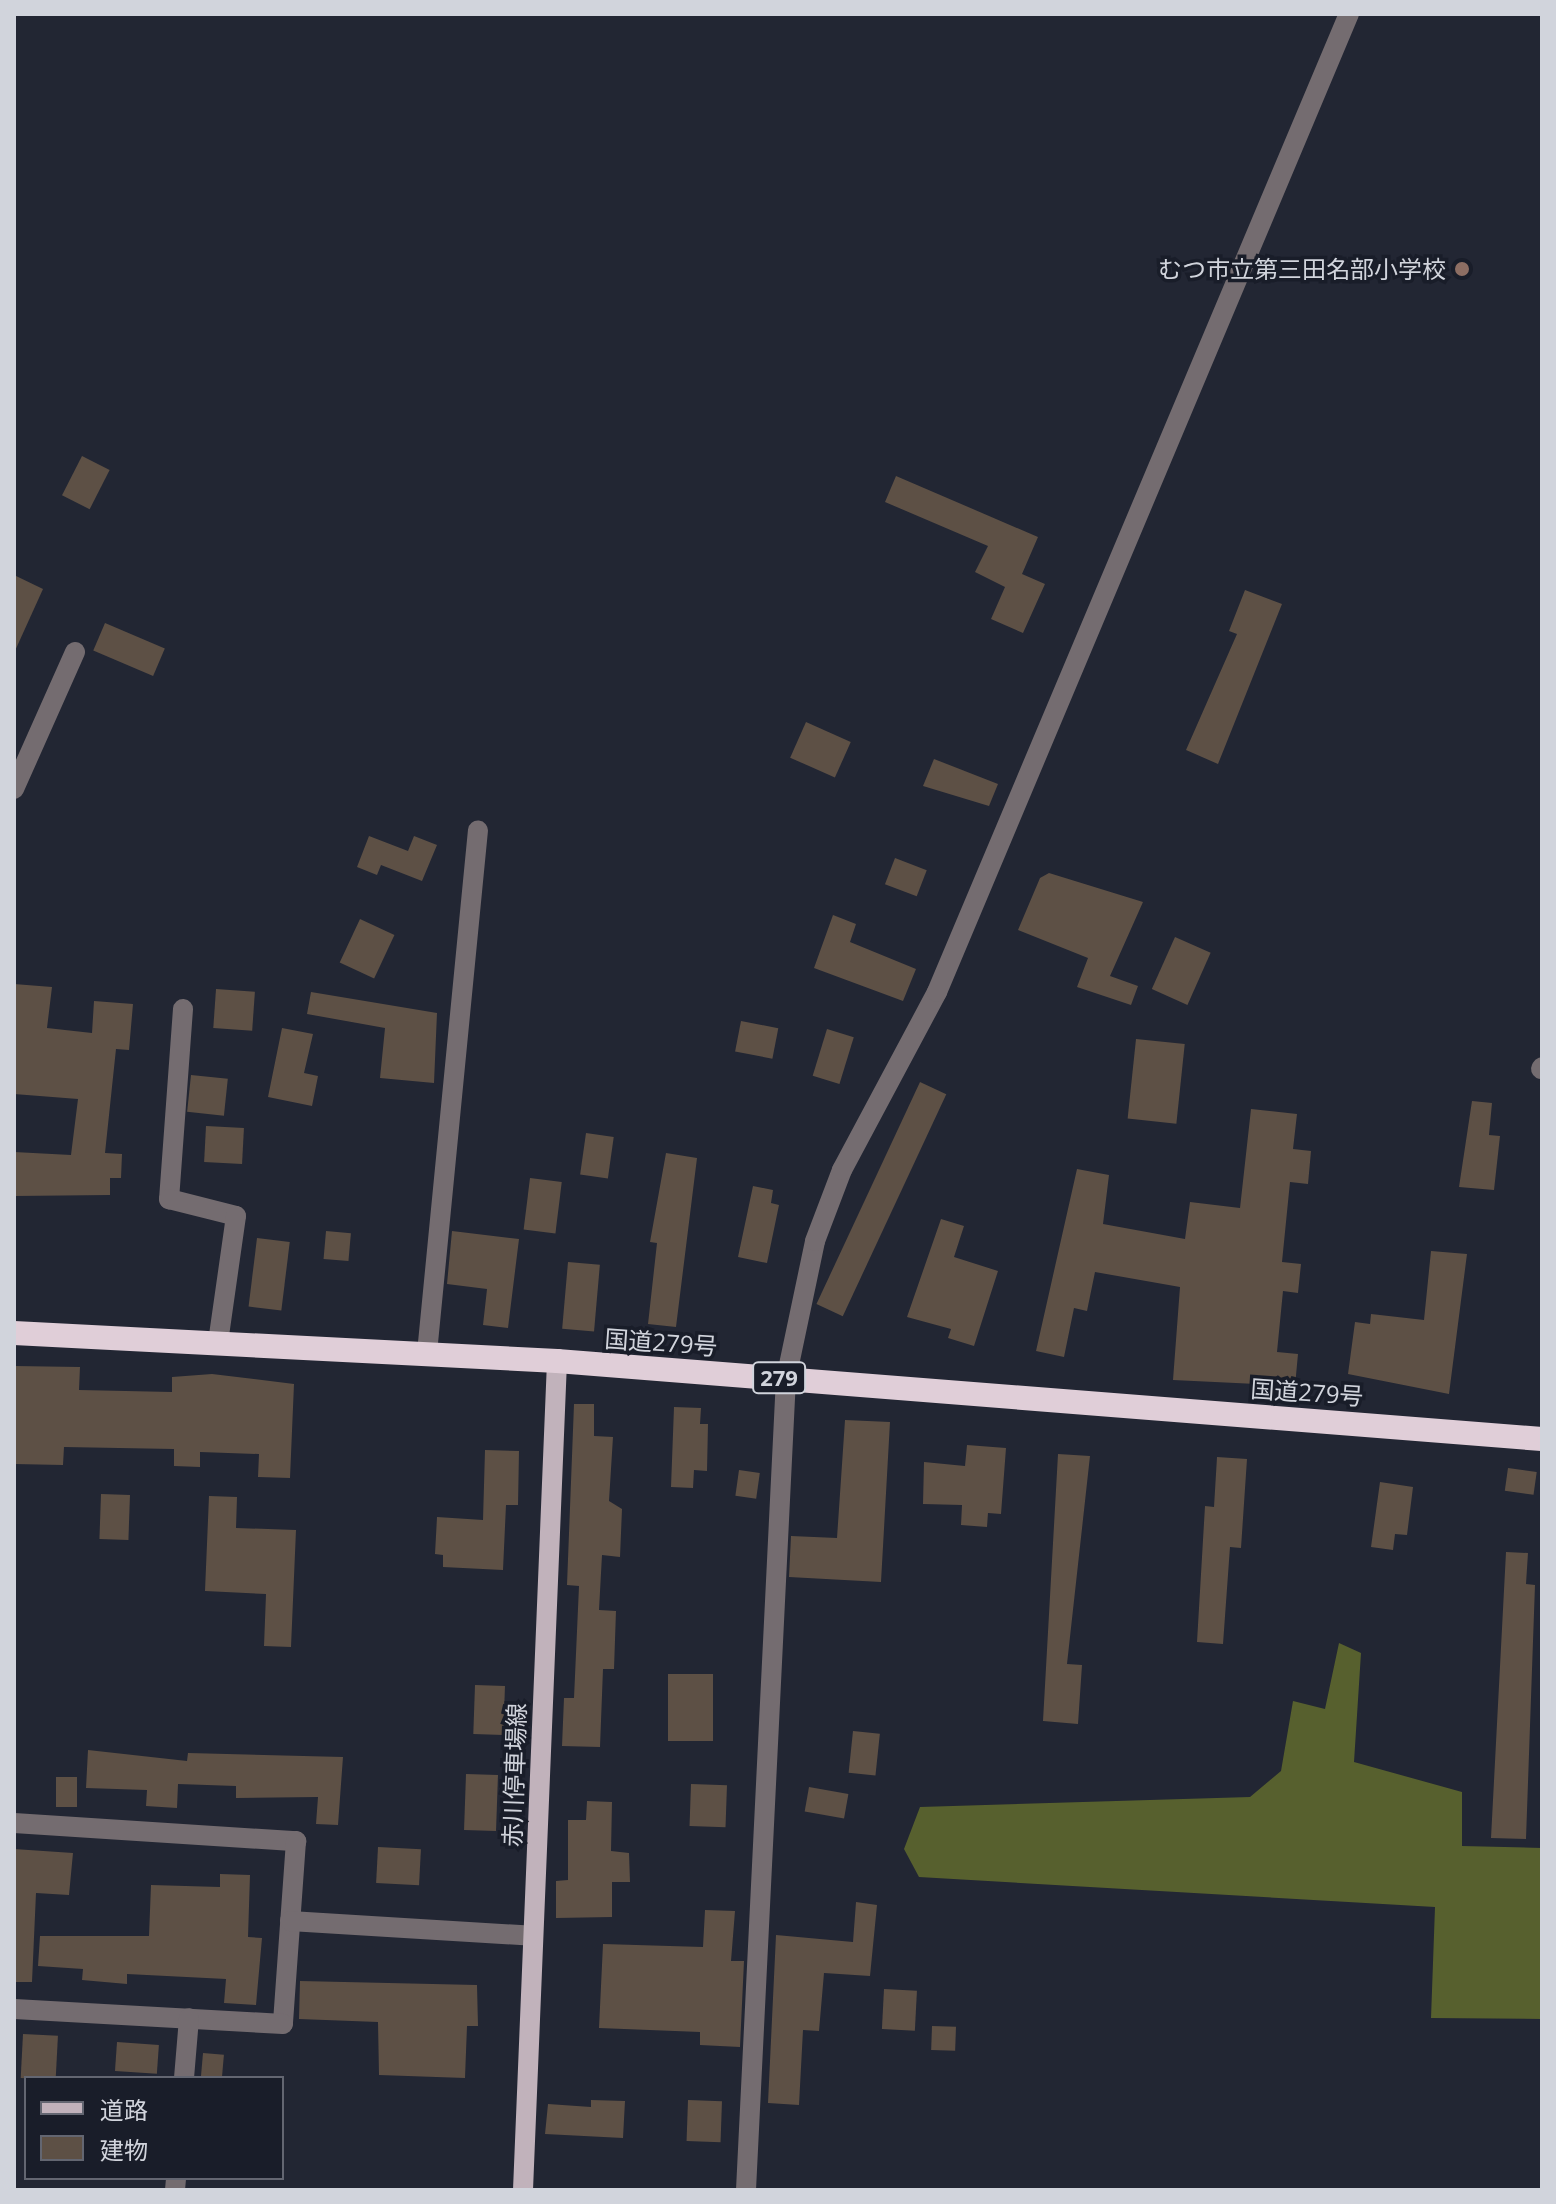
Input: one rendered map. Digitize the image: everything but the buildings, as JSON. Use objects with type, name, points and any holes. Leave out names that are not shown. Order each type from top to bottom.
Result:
[{"type":"highway","name":"国道279号","points":[[14,1333],[557,1361],[1542,1439]]},
{"type":"main road","name":"赤川停車場線","points":[[523,2190],[557,1361]]},
{"type":"street","points":[[746,2190],[786,1379],[815,1241],[842,1170],[937,992],[1349,14]]},
{"type":"street","points":[[14,789],[75,652]]},
{"type":"street","points":[[427,1353],[478,830]]},
{"type":"street","points":[[183,1009],[169,1199],[236,1216],[218,1343]]},
{"type":"street","points":[[14,1823],[296,1841],[283,2024],[14,2009]]},
{"type":"street","points":[[290,1921],[533,1936]]},
{"type":"street","points":[[184,2076],[189,2018]]},
{"type":"green space","points":[[1339,1643],[1361,1653],[1354,1762],[1462,1792],[1462,1846],[1542,1848],[1542,2019],[1431,2018],[1435,1907],[919,1877],[904,1849],[920,1807],[1250,1797],[1281,1771],[1293,1701],[1325,1709]]},
{"type":"place","name":"むつ市立第三田名部小学校","points":[[1462,269]]}]
